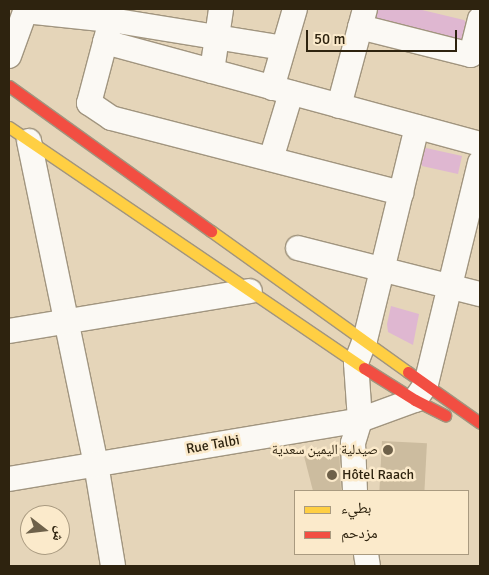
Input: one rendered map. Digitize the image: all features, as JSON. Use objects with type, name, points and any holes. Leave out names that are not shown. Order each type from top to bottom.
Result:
[{"type":"street","points":[[212,72],[221,9]]},
{"type":"street","points":[[271,159],[281,90],[283,48],[295,9]]},
{"type":"street","points":[[9,56],[25,10],[108,31],[212,72],[480,144]]},
{"type":"street","points":[[340,106],[362,18],[471,55],[480,19]]},
{"type":"street","points":[[108,31],[216,36],[283,48]]},
{"type":"street","points":[[108,31],[89,103],[111,118],[401,193]]},
{"type":"street","points":[[9,86],[365,340],[421,392],[480,433]]},
{"type":"street","points":[[9,127],[356,363],[421,392],[480,422]]},
{"type":"street","points":[[355,490],[353,443],[360,420],[356,363],[365,340],[417,127]]},
{"type":"street","points":[[29,141],[96,464],[112,566]]},
{"type":"street","points":[[421,392],[450,287],[480,162]]},
{"type":"street","points":[[298,248],[480,294]]},
{"type":"street","points":[[9,331],[250,291]]},
{"type":"street","name":"Rue Talbi","points":[[9,479],[360,420],[421,392]]},
{"type":"shaded area","points":[[378,9],[418,9],[464,20],[467,23],[463,40],[457,41],[375,19]]},
{"type":"shaded area","points":[[426,148],[462,156],[458,174],[422,166],[420,161]]},
{"type":"shaded area","points":[[391,306],[419,314],[413,345],[388,332],[387,324]]},
{"type":"building","points":[[382,441],[427,443],[424,490],[379,490]]},
{"type":"building","name":"Hôtel Raach","points":[[339,446],[341,490],[313,490],[304,456]]},
{"type":"traffic: slow","points":[[9,127],[364,368]]},
{"type":"traffic: slow","points":[[211,231],[408,372]]},
{"type":"traffic: jam","points":[[9,86],[211,231]]},
{"type":"traffic: jam","points":[[364,368],[415,400],[445,415]]},
{"type":"traffic: jam","points":[[408,372],[480,423]]},
{"type":"place","name":"صيدلية اليمين سعدية","points":[[388,450]]},
{"type":"place","name":"Hôtel Raach","points":[[332,475]]}]
